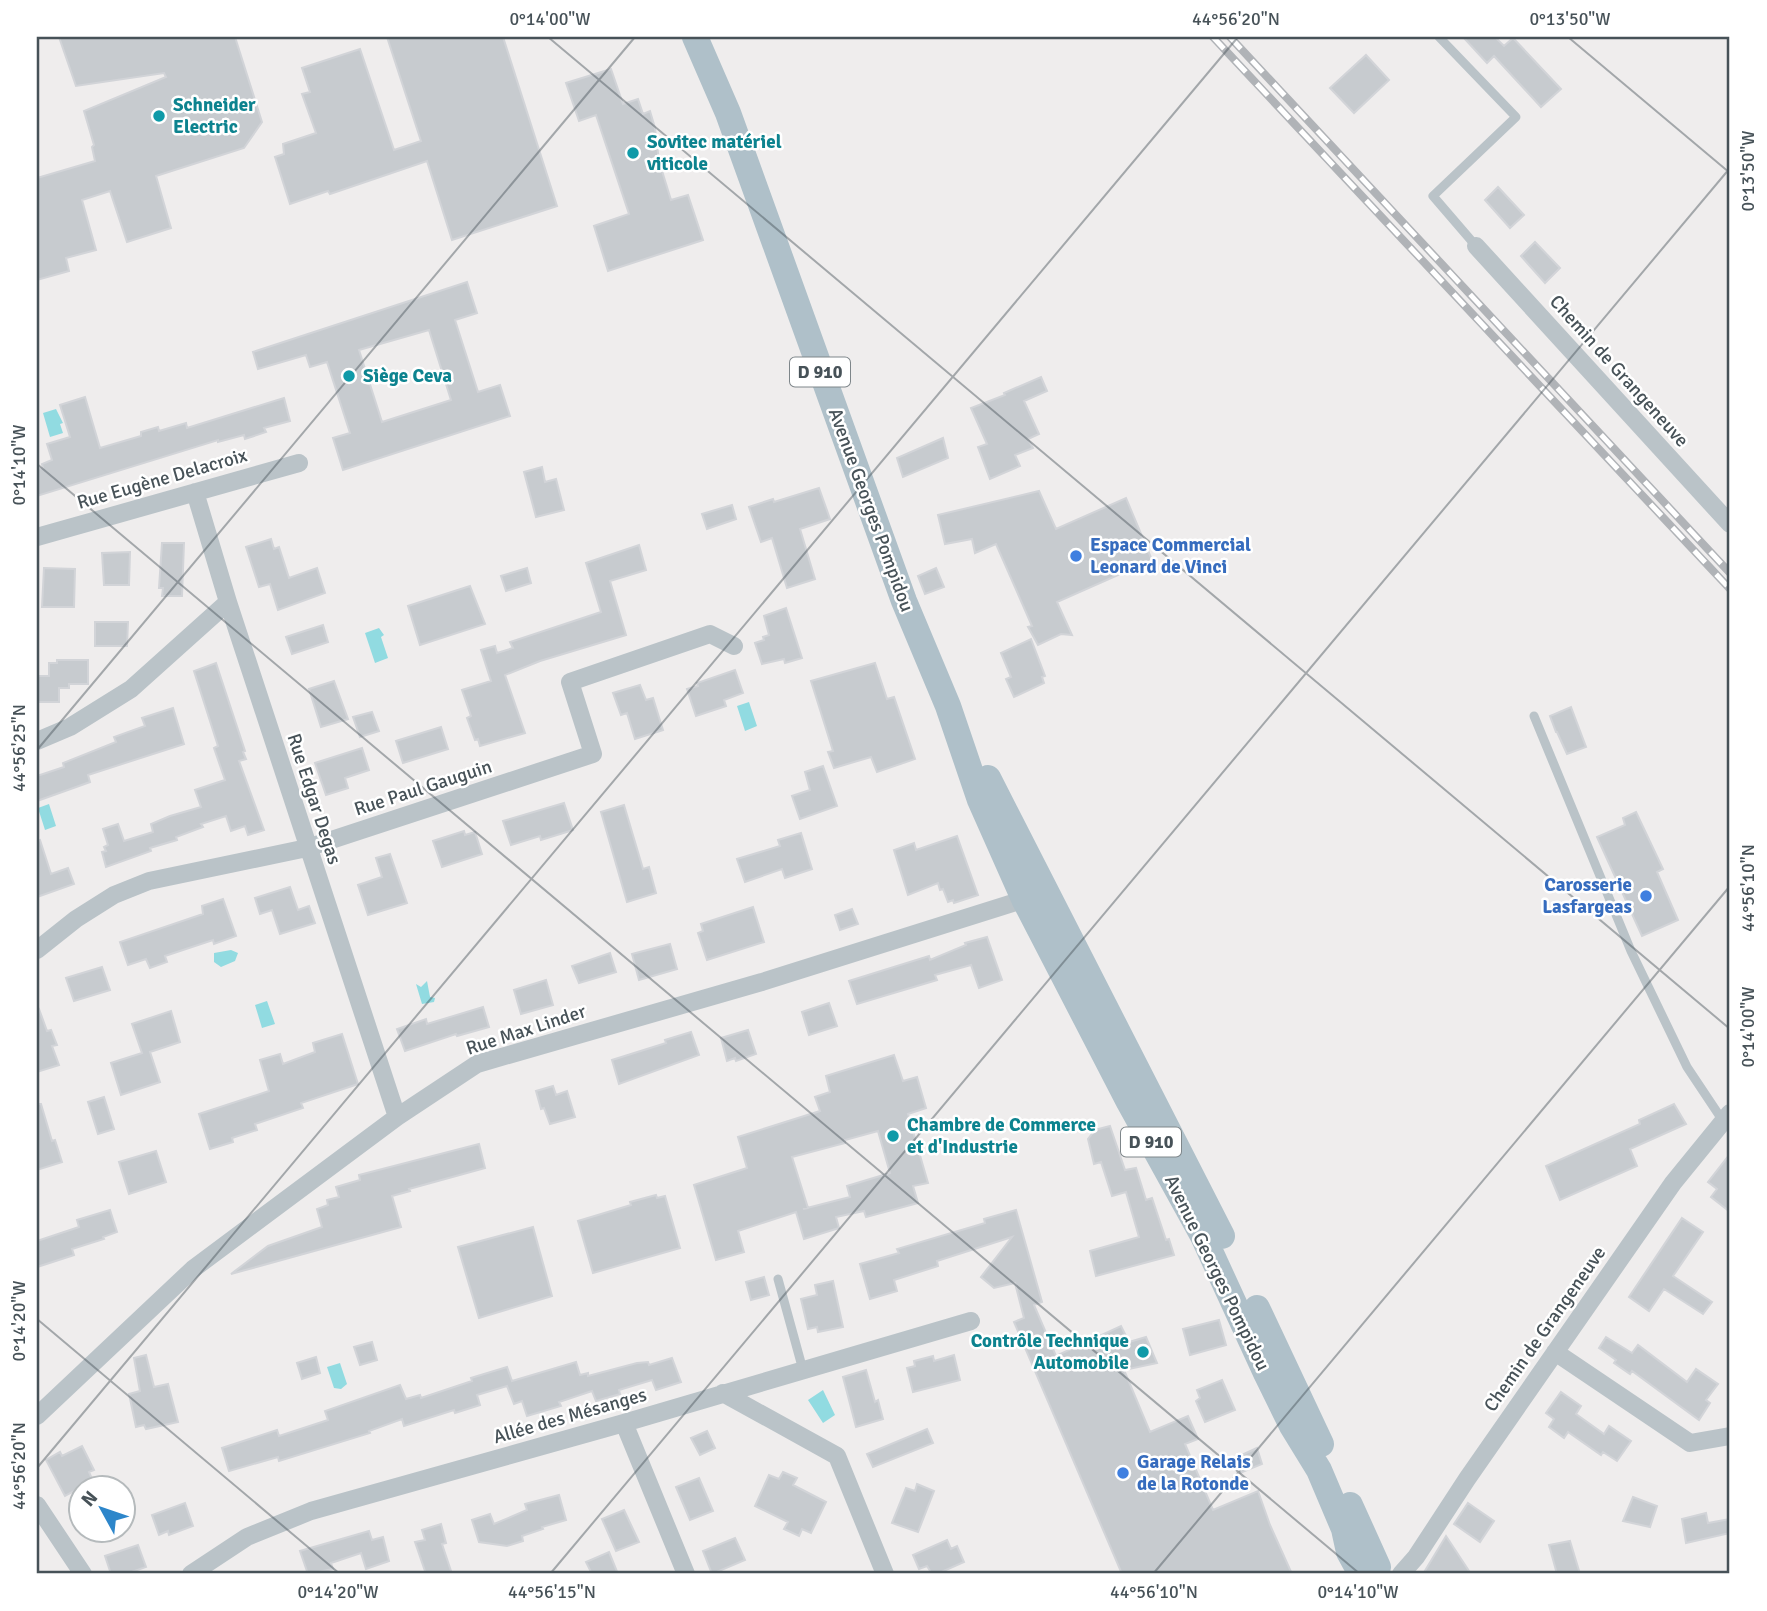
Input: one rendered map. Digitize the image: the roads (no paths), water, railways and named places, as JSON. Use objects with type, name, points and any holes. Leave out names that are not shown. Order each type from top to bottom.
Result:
[{"type":"main road","name":"Avenue Georges Pompidou","points":[[695,37],[728,113],[904,601],[948,706],[980,800],[1035,896],[1220,1270],[1292,1426],[1319,1470],[1344,1529],[1349,1552],[1380,1573]]},
{"type":"street","name":"Chemin de Grangeneuve","points":[[1476,246],[1730,524]]},
{"type":"street","name":"Rue Eugène Delacroix","points":[[37,537],[299,463]]},
{"type":"street","name":"Rue Edgar Degas","points":[[195,492],[307,848],[397,1117]]},
{"type":"street","points":[[37,741],[70,727],[131,689],[228,602]]},
{"type":"street","name":"Rue Paul Gauguin","points":[[37,950],[76,919],[114,895],[149,881],[307,848],[593,754],[570,682],[710,634],[734,646]]},
{"type":"street","name":"Rue Max Linder","points":[[37,1416],[193,1269],[397,1117],[478,1064],[762,982],[1035,896]]},
{"type":"street","name":"Chemin de Grangeneuve","points":[[1380,1573],[1416,1557],[1673,1183],[1727,1117]]},
{"type":"street","name":"Allée des Mésanges","points":[[191,1574],[247,1537],[311,1511],[971,1321]]},
{"type":"street","points":[[1555,1352],[1690,1443],[1730,1436]]},
{"type":"street","points":[[723,1393],[837,1456],[885,1574]]},
{"type":"street","points":[[624,1423],[687,1574]]},
{"type":"street","points":[[37,1505],[83,1574]]},
{"type":"lane","points":[[1439,37],[1516,117],[1433,196],[1476,246]]},
{"type":"lane","points":[[1534,716],[1636,963],[1686,1067],[1727,1117]]},
{"type":"lane","points":[[778,1279],[803,1370]]},
{"type":"water","points":[[56,409],[63,423],[60,424],[63,433],[50,437],[43,413]]},
{"type":"water","points":[[379,628],[384,635],[381,637],[388,658],[375,663],[365,633]]},
{"type":"water","points":[[749,702],[757,726],[745,731],[737,706]]},
{"type":"water","points":[[49,804],[56,826],[45,830],[38,808]]},
{"type":"water","points":[[231,950],[238,953],[235,961],[221,967],[214,962],[214,953]]},
{"type":"water","points":[[427,981],[430,997],[435,998],[434,1002],[422,1004],[416,984],[421,987]]},
{"type":"water","points":[[267,1001],[275,1024],[262,1028],[255,1005]]},
{"type":"water","points":[[340,1363],[347,1384],[341,1389],[334,1388],[327,1367]]},
{"type":"water","points":[[823,1390],[835,1415],[823,1423],[808,1400]]},
{"type":"railway","points":[[1213,37],[1730,589]]},
{"type":"railway","points":[[1230,37],[1730,573]]},
{"type":"place","name":"Schneider Electric","points":[[159,116]]},
{"type":"place","name":"Sovitec matériel viticole","points":[[633,153]]},
{"type":"place","name":"Siège Ceva","points":[[349,376]]},
{"type":"place","name":"Espace Commercial Leonard de Vinci","points":[[1076,556]]},
{"type":"place","name":"Carosserie Lasfargeas","points":[[1646,896]]},
{"type":"place","name":"Chambre de Commerce et d'Industrie","points":[[893,1136]]},
{"type":"place","name":"Contrôle Technique Automobile","points":[[1143,1352]]},
{"type":"place","name":"Garage Relais de la Rotonde","points":[[1123,1473]]}]
